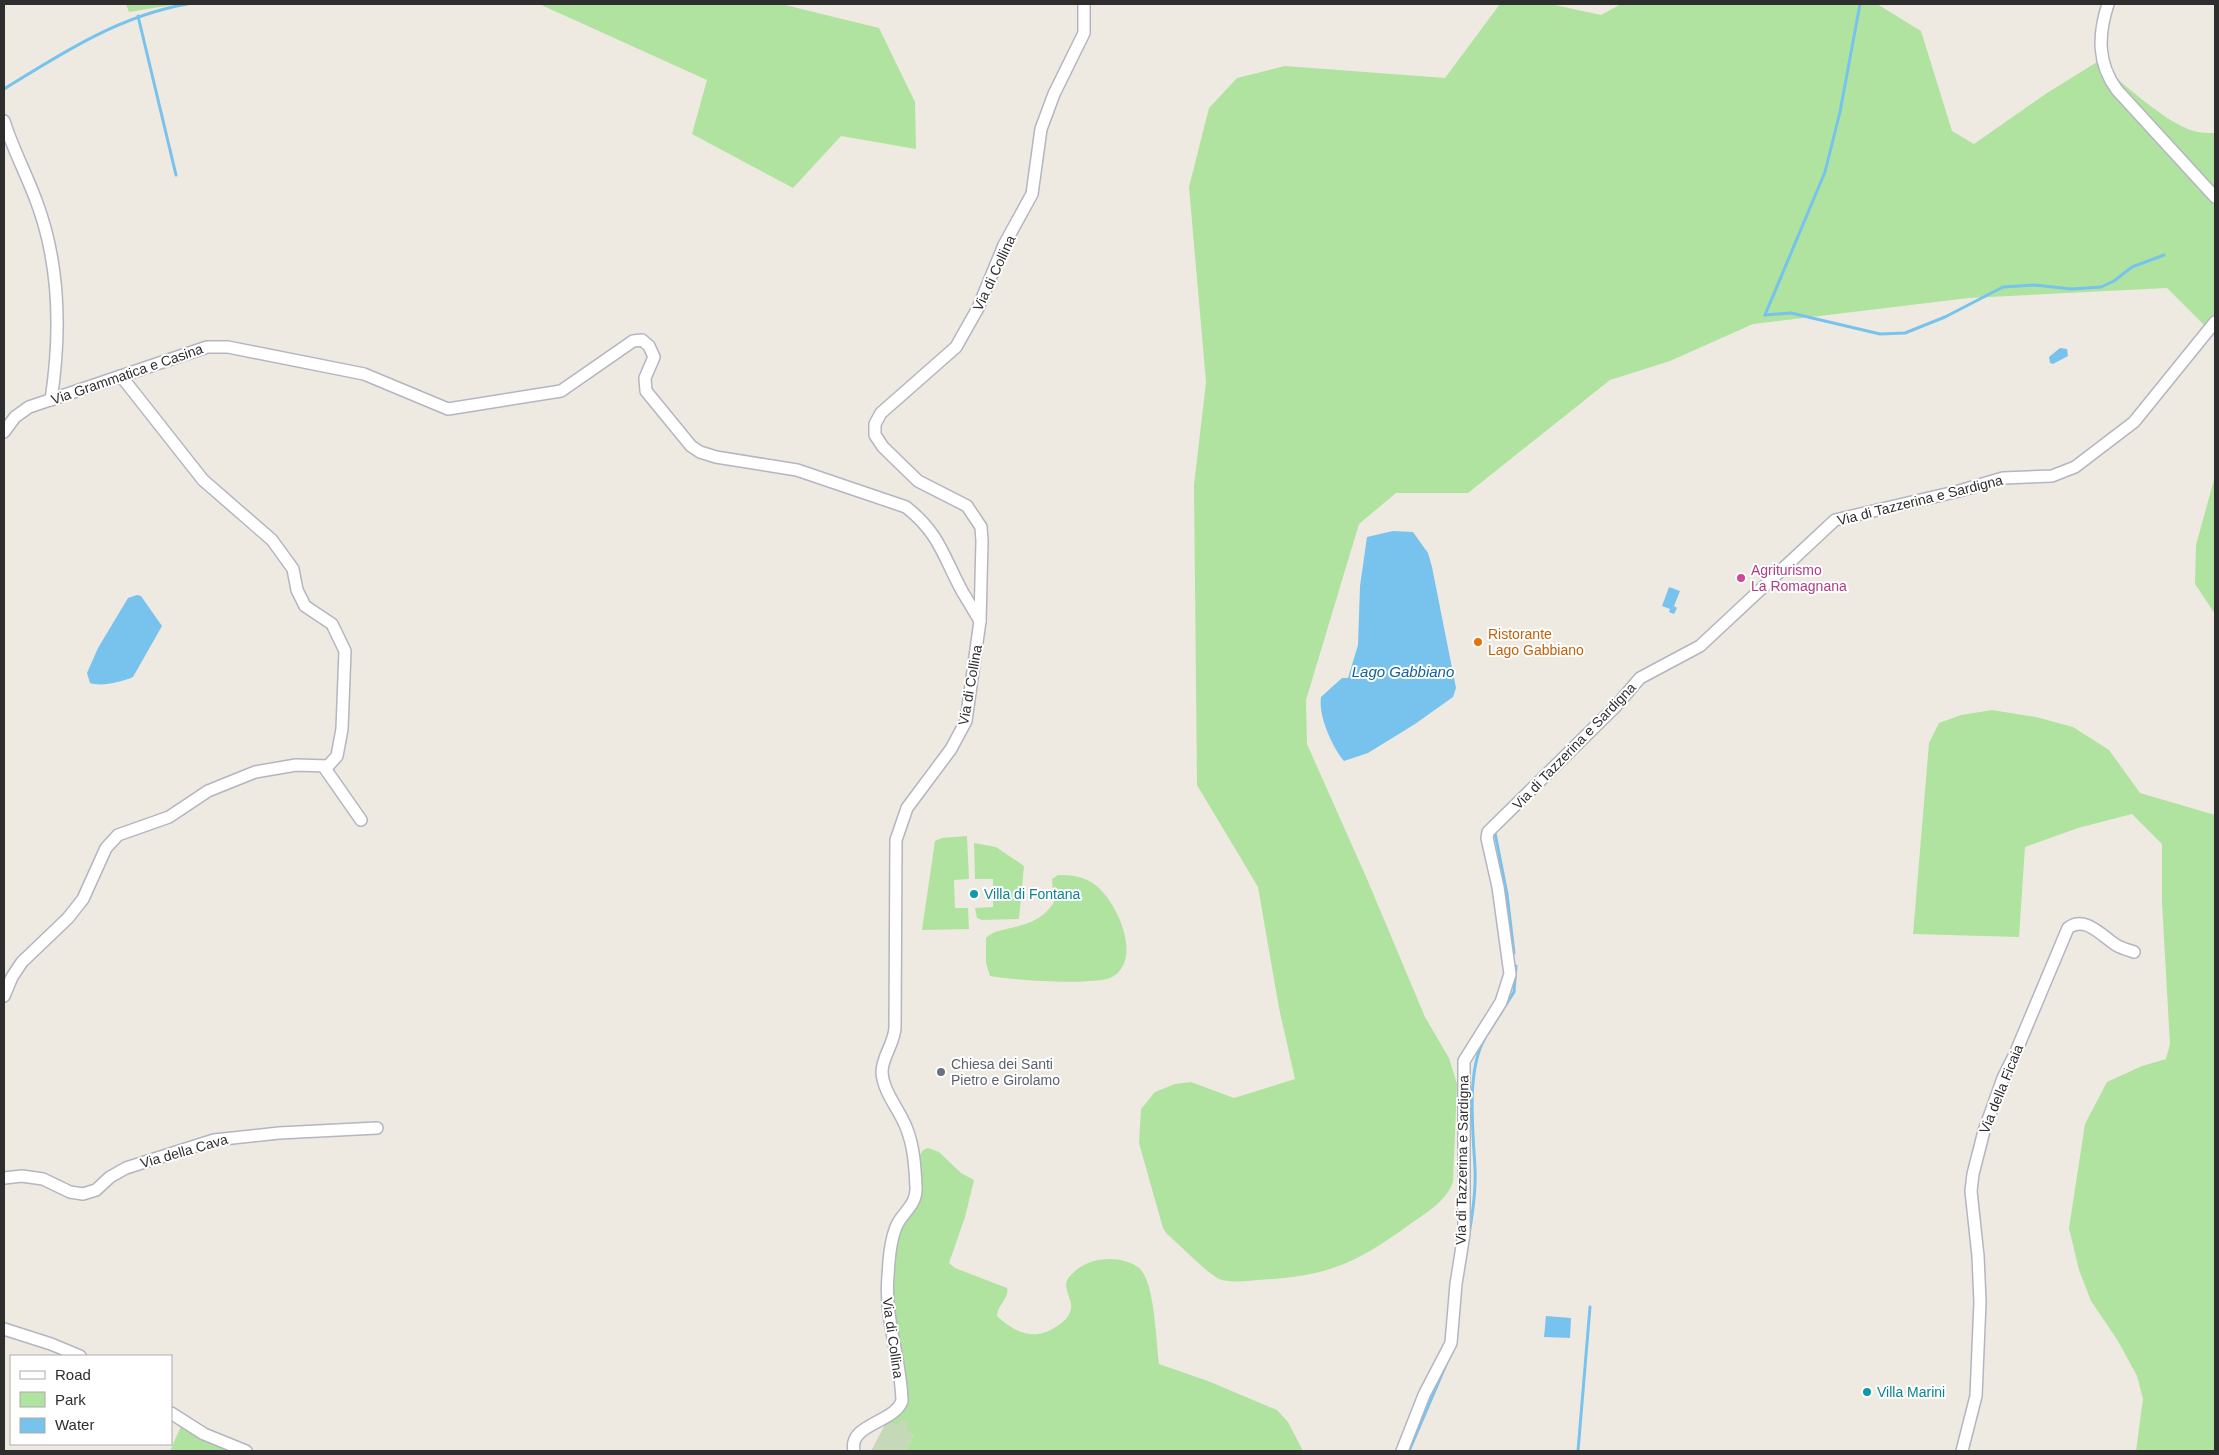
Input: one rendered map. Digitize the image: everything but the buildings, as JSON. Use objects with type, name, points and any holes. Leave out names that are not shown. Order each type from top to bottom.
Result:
[{"type":"street","name":"Via di Collina","points":[[854,1451],[853,1444],[857,1435],[895,1411],[902,1401],[888,1318],[887,1288],[894,1234],[898,1223],[914,1202],[916,1189],[910,1140],[901,1116],[885,1086],[882,1071],[893,1040],[895,1028],[896,840],[907,808],[951,749],[964,727],[980,621],[982,540],[978,520],[960,501],[930,489],[891,457],[875,435],[875,424],[882,413],[956,347],[978,308],[1004,245],[1032,194],[1041,130],[1054,94],[1084,33],[1084,4]]},
{"type":"street","points":[[2108,4],[2102,23],[2102,59],[2111,82],[2215,197]]},
{"type":"street","points":[[4,121],[18,162],[37,203],[55,279],[56,336],[51,400]]},
{"type":"street","name":"Via di Tazzerina e Sardigna","points":[[1402,1451],[1424,1395],[1451,1343],[1456,1284],[1464,1234],[1464,1061],[1501,1002],[1510,974],[1499,896],[1487,838],[1488,832],[1611,711],[1640,678],[1700,646],[1835,520],[1959,491],[2003,478],[2052,476],[2075,467],[2134,422],[2215,322]]},
{"type":"street","name":"Via Grammatica e Casina","points":[[4,432],[20,412],[207,347],[228,347],[364,374],[442,408],[454,409],[561,391],[633,341],[642,340],[649,346],[654,357],[645,378],[646,391],[690,446],[716,457],[797,470],[906,507],[920,518],[934,534],[949,561],[961,590],[980,621]]},
{"type":"street","points":[[4,996],[12,977],[22,962],[68,918],[83,899],[106,848],[118,835],[169,817],[208,791],[255,772],[296,765],[324,767],[332,764],[337,756],[343,710],[345,651],[332,624],[305,606],[297,590],[293,569],[272,540],[203,480],[121,376]]},
{"type":"street","points":[[324,767],[361,820]]},
{"type":"street","name":"Via della Ficaia","points":[[1962,1451],[1976,1396],[1980,1283],[1971,1191],[1984,1131],[2003,1078],[2068,928],[2078,924],[2088,926],[2117,946],[2134,952]]},
{"type":"street","name":"Via della Cava","points":[[4,1178],[22,1176],[43,1179],[70,1192],[83,1194],[96,1190],[110,1177],[126,1168],[220,1139],[377,1128]]},
{"type":"street","points":[[4,1329],[51,1344],[78,1355]]},
{"type":"street","points":[[172,1414],[204,1434],[246,1451]]},
{"type":"green space","points":[[126,4],[178,4],[129,12]]},
{"type":"green space","points":[[539,4],[781,4],[879,28],[915,102],[916,149],[841,136],[793,188],[692,134],[707,80]]},
{"type":"green space","points":[[1500,4],[1550,4],[1601,15],[1621,4],[1877,4],[1921,31],[1952,131],[1974,144],[2047,93],[2097,62],[2141,99],[2177,124],[2195,131],[2215,133],[2215,336],[2167,288],[1969,298],[1753,324],[1670,361],[1610,380],[1468,493],[1396,493],[1359,524],[1306,700],[1307,744],[1367,879],[1425,1017],[1449,1058],[1457,1084],[1453,1182],[1446,1195],[1431,1210],[1374,1248],[1341,1265],[1323,1271],[1282,1278],[1238,1281],[1223,1280],[1214,1276],[1201,1265],[1167,1234],[1163,1228],[1139,1143],[1141,1109],[1155,1092],[1175,1084],[1191,1082],[1234,1098],[1295,1079],[1279,1008],[1258,887],[1197,785],[1194,485],[1206,382],[1189,187],[1209,108],[1237,78],[1285,66],[1445,78]]},
{"type":"green space","points":[[2215,476],[2215,614],[2195,584],[2196,545]]},
{"type":"green space","points":[[1992,710],[2036,717],[2073,727],[2109,750],[2140,793],[2215,815],[2215,1451],[2136,1451],[2143,1399],[2137,1376],[2118,1341],[2091,1301],[2079,1270],[2069,1228],[2085,1124],[2107,1082],[2142,1066],[2166,1059],[2170,1044],[2162,903],[2162,844],[2132,814],[2078,828],[2025,847],[2019,937],[1913,934],[1929,743],[1939,723],[1961,715]]},
{"type":"green space","points":[[967,836],[969,879],[954,880],[955,908],[968,908],[969,929],[922,930],[935,841],[942,838]]},
{"type":"green space","points":[[974,843],[996,847],[1024,866],[1019,919],[982,920],[977,918],[975,908],[993,907],[993,879],[975,879]]},
{"type":"green space","points":[[1058,875],[1077,876],[1090,881],[1111,902],[1123,929],[1126,944],[1126,957],[1121,968],[1112,977],[1089,981],[1072,982],[990,976],[986,963],[986,938],[999,931],[1037,919],[1046,912],[1054,902],[1052,879]]},
{"type":"green space","points":[[928,1148],[939,1152],[961,1173],[974,1180],[965,1217],[949,1263],[955,1268],[1007,1288],[1007,1295],[999,1308],[997,1316],[1004,1322],[1018,1331],[1026,1333],[1041,1334],[1049,1331],[1062,1323],[1069,1314],[1071,1305],[1066,1284],[1070,1276],[1079,1268],[1093,1261],[1104,1259],[1125,1261],[1133,1264],[1144,1275],[1152,1299],[1159,1364],[1208,1381],[1277,1410],[1288,1422],[1303,1451],[905,1451],[914,1435],[887,1421],[903,1411],[907,1402],[894,1330],[891,1276],[899,1230],[903,1224],[919,1157],[923,1150]]},
{"type":"green space","points":[[901,1419],[909,1423],[905,1430],[914,1435],[905,1451],[871,1451],[887,1421],[897,1426]]},
{"type":"green space","points":[[182,1424],[197,1436],[232,1451],[170,1451]]},
{"type":"water","points":[[2060,348],[2067,349],[2068,356],[2053,364],[2050,363],[2049,357]]},
{"type":"water","name":"Lago Gabbiano","points":[[1393,531],[1413,532],[1428,553],[1456,688],[1453,697],[1415,724],[1368,753],[1344,761],[1327,731],[1322,713],[1321,697],[1342,678],[1348,678],[1358,645],[1360,586],[1367,537]]},
{"type":"water","points":[[1669,587],[1680,591],[1674,606],[1677,608],[1674,614],[1669,612],[1670,609],[1662,606]]},
{"type":"water","points":[[137,595],[141,596],[162,626],[133,677],[111,683],[90,683],[87,673],[98,648],[128,598]]},
{"type":"water","points":[[1546,1316],[1571,1318],[1570,1338],[1544,1337]]},
{"type":"waterway","points":[[4,89],[92,37],[138,17],[187,4]]},
{"type":"waterway","points":[[1765,315],[1825,172],[1840,112],[1860,4]]},
{"type":"waterway","points":[[138,16],[176,175]]},
{"type":"waterway","points":[[1765,315],[1791,313],[1880,334],[1905,333],[1945,317],[2003,287],[2035,285],[2071,289],[2101,287],[2114,281],[2132,267],[2164,255]]},
{"type":"waterway","points":[[1495,833],[1507,894],[1514,953]]},
{"type":"waterway","points":[[1488,1033],[1514,992],[1516,966]]},
{"type":"waterway","points":[[1469,1234],[1475,1184],[1472,1119],[1473,1083],[1479,1051],[1485,1038]]},
{"type":"waterway","points":[[1578,1451],[1590,1307]]},
{"type":"waterway","points":[[1409,1451],[1454,1346]]},
{"type":"place","name":"Agriturismo La Romagnana","points":[[1741,578]]},
{"type":"place","name":"Ristorante Lago Gabbiano","points":[[1478,642]]},
{"type":"place","name":"Villa di Fontana","points":[[974,894]]},
{"type":"place","name":"Chiesa dei Santi Pietro e Girolamo","points":[[941,1072]]},
{"type":"place","name":"Villa Marini","points":[[1867,1392]]}]
